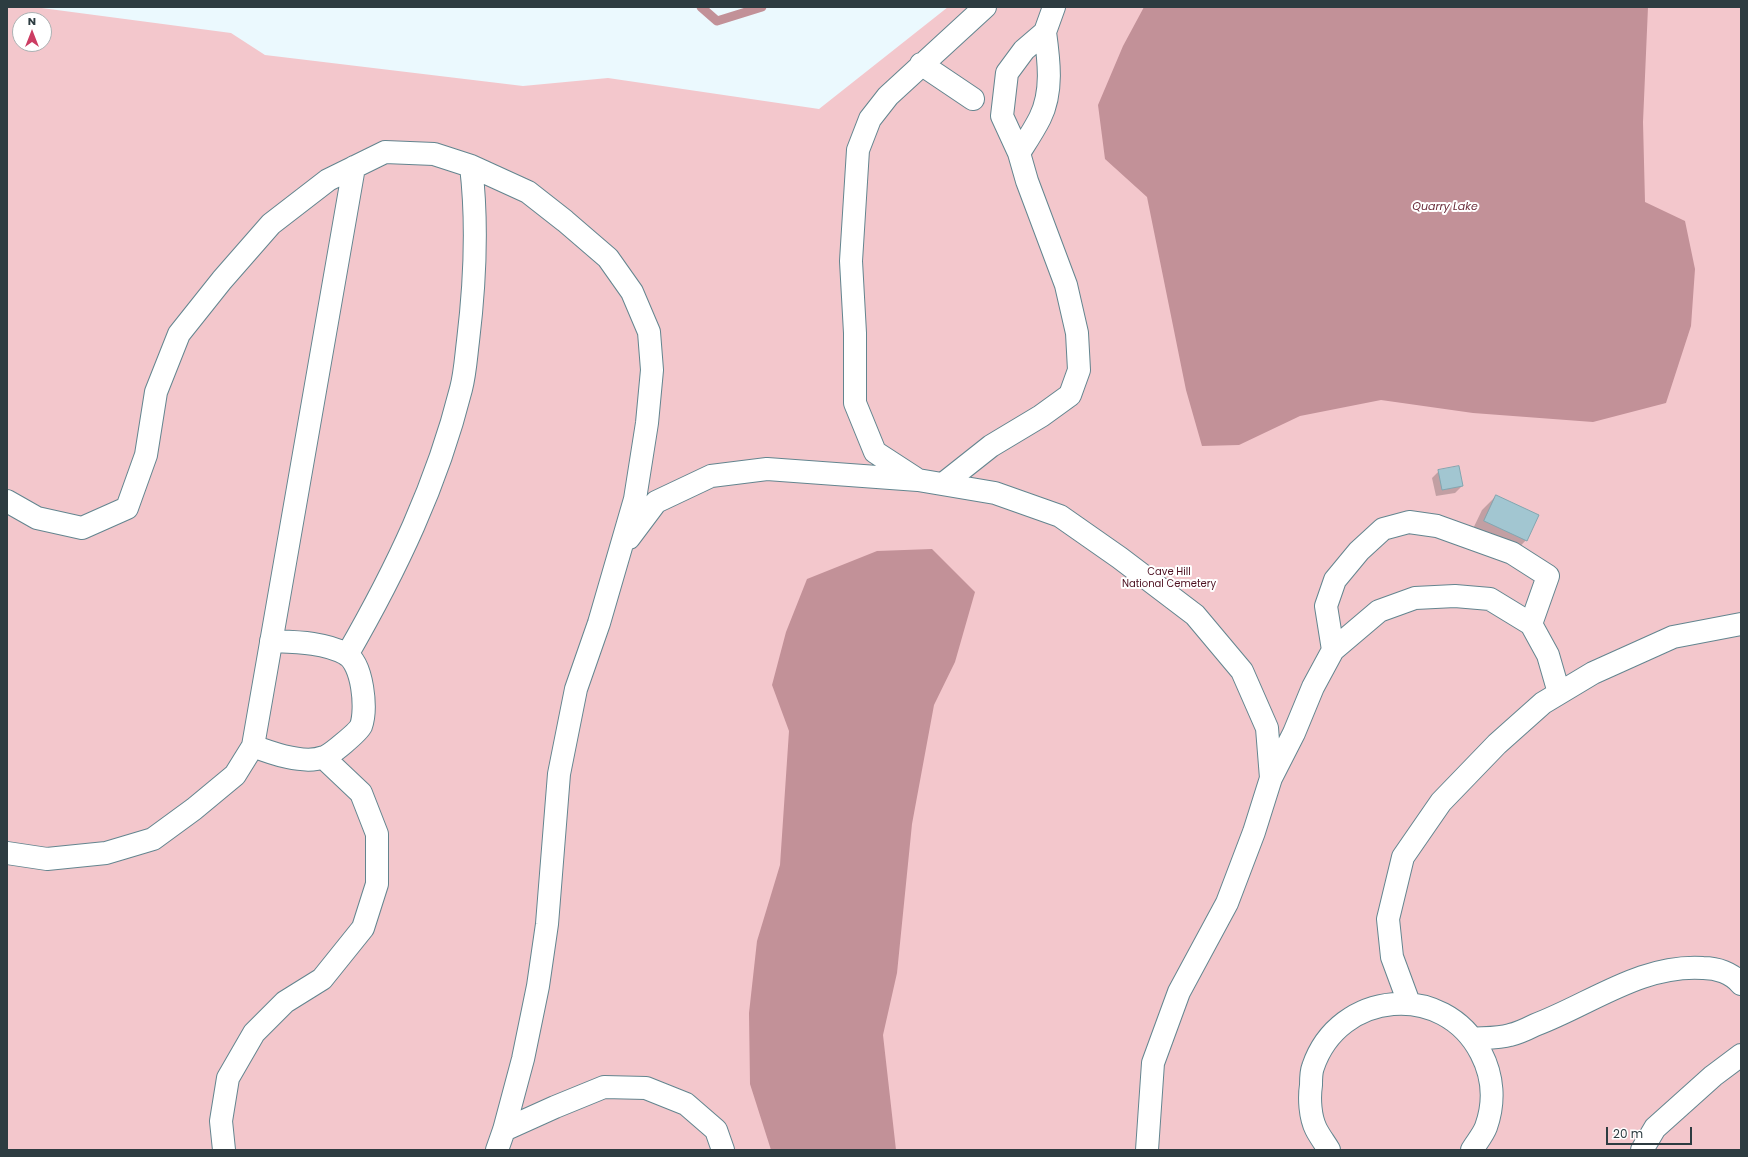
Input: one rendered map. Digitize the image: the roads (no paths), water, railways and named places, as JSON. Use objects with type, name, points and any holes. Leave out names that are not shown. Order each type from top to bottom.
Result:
[{"type":"lane","points":[[918,480],[875,452],[855,403],[855,332],[851,261],[858,150],[870,119],[888,96],[985,7]]},
{"type":"lane","points":[[1019,153],[1041,118],[1048,91],[1049,60],[1045,32],[1054,7]]},
{"type":"lane","points":[[943,484],[991,446],[1041,416],[1070,395],[1079,370],[1077,334],[1066,285],[1027,181],[1019,153],[1002,116],[1006,73],[1024,50],[1045,32]]},
{"type":"lane","points":[[922,64],[973,99]]},
{"type":"lane","points":[[7,502],[37,518],[82,528],[127,508],[146,455],[156,392],[178,334],[222,280],[271,224],[328,180],[385,152],[434,154],[471,166],[528,192],[608,258],[632,292],[649,332],[652,370],[647,423],[635,499],[599,623],[576,689],[559,774],[547,924],[538,986],[523,1059],[500,1140]]},
{"type":"lane","points":[[347,655],[407,543],[438,467],[462,388],[473,301],[476,232],[475,196],[471,166]]},
{"type":"lane","points":[[7,853],[47,859],[106,854],[153,839],[194,809],[235,775],[253,746],[354,167]]},
{"type":"lane","points":[[621,549],[656,502],[711,476],[767,469],[918,480],[995,493],[1060,516],[1120,558],[1195,615],[1242,671],[1267,728],[1270,778]]},
{"type":"lane","points":[[1333,650],[1326,606],[1334,580],[1358,551],[1383,529],[1409,522],[1437,526],[1512,553],[1548,576],[1531,624]]},
{"type":"lane","points":[[1147,1150],[1153,1063],[1179,992],[1227,903],[1254,832],[1270,778],[1294,733],[1313,687],[1333,650],[1379,611],[1415,598],[1455,596],[1490,599],[1531,624],[1548,655],[1559,693]]},
{"type":"lane","points":[[1409,1003],[1392,958],[1388,919],[1404,857],[1441,802],[1497,744],[1543,703],[1559,693],[1593,674],[1674,637],[1741,624]]},
{"type":"lane","points":[[253,746],[275,754],[301,759],[324,758],[343,743],[360,726],[364,698],[360,675],[347,655],[321,646],[298,642],[271,641]]},
{"type":"lane","points":[[224,1150],[221,1121],[228,1078],[254,1033],[284,1002],[322,979],[363,928],[377,884],[377,834],[361,793],[324,758]]},
{"type":"lane","points":[[1474,1039],[1510,1035],[1572,1010],[1620,984],[1648,974],[1685,966],[1715,968],[1737,979],[1741,984]]},
{"type":"lane","points":[[1329,1150],[1315,1128],[1309,1098],[1313,1067],[1327,1040],[1350,1018],[1378,1005],[1409,1003],[1439,1012],[1456,1021],[1474,1039],[1488,1066],[1492,1097],[1486,1127],[1472,1150]]},
{"type":"lane","points":[[1642,1150],[1656,1128],[1713,1076],[1741,1055]]},
{"type":"lane","points":[[500,1140],[555,1107],[604,1087],[646,1088],[686,1104],[716,1130],[722,1150]]},
{"type":"water","name":"Quarry Lake","points":[[1144,7],[1648,7],[1643,122],[1645,202],[1685,221],[1695,269],[1691,326],[1666,403],[1593,422],[1473,413],[1381,400],[1300,416],[1239,445],[1202,446],[1186,390],[1147,197],[1105,159],[1098,105],[1123,46]]},
{"type":"water","points":[[932,549],[975,592],[955,662],[934,705],[912,824],[897,973],[883,1035],[896,1150],[771,1150],[750,1084],[749,1013],[757,941],[780,865],[789,731],[772,685],[786,632],[807,579],[877,551]]},
{"type":"waterway","points":[[701,7],[717,21],[762,7]]},
{"type":"park label","name":"Cave Hill National Cemetery","points":[[1169,578]]}]
